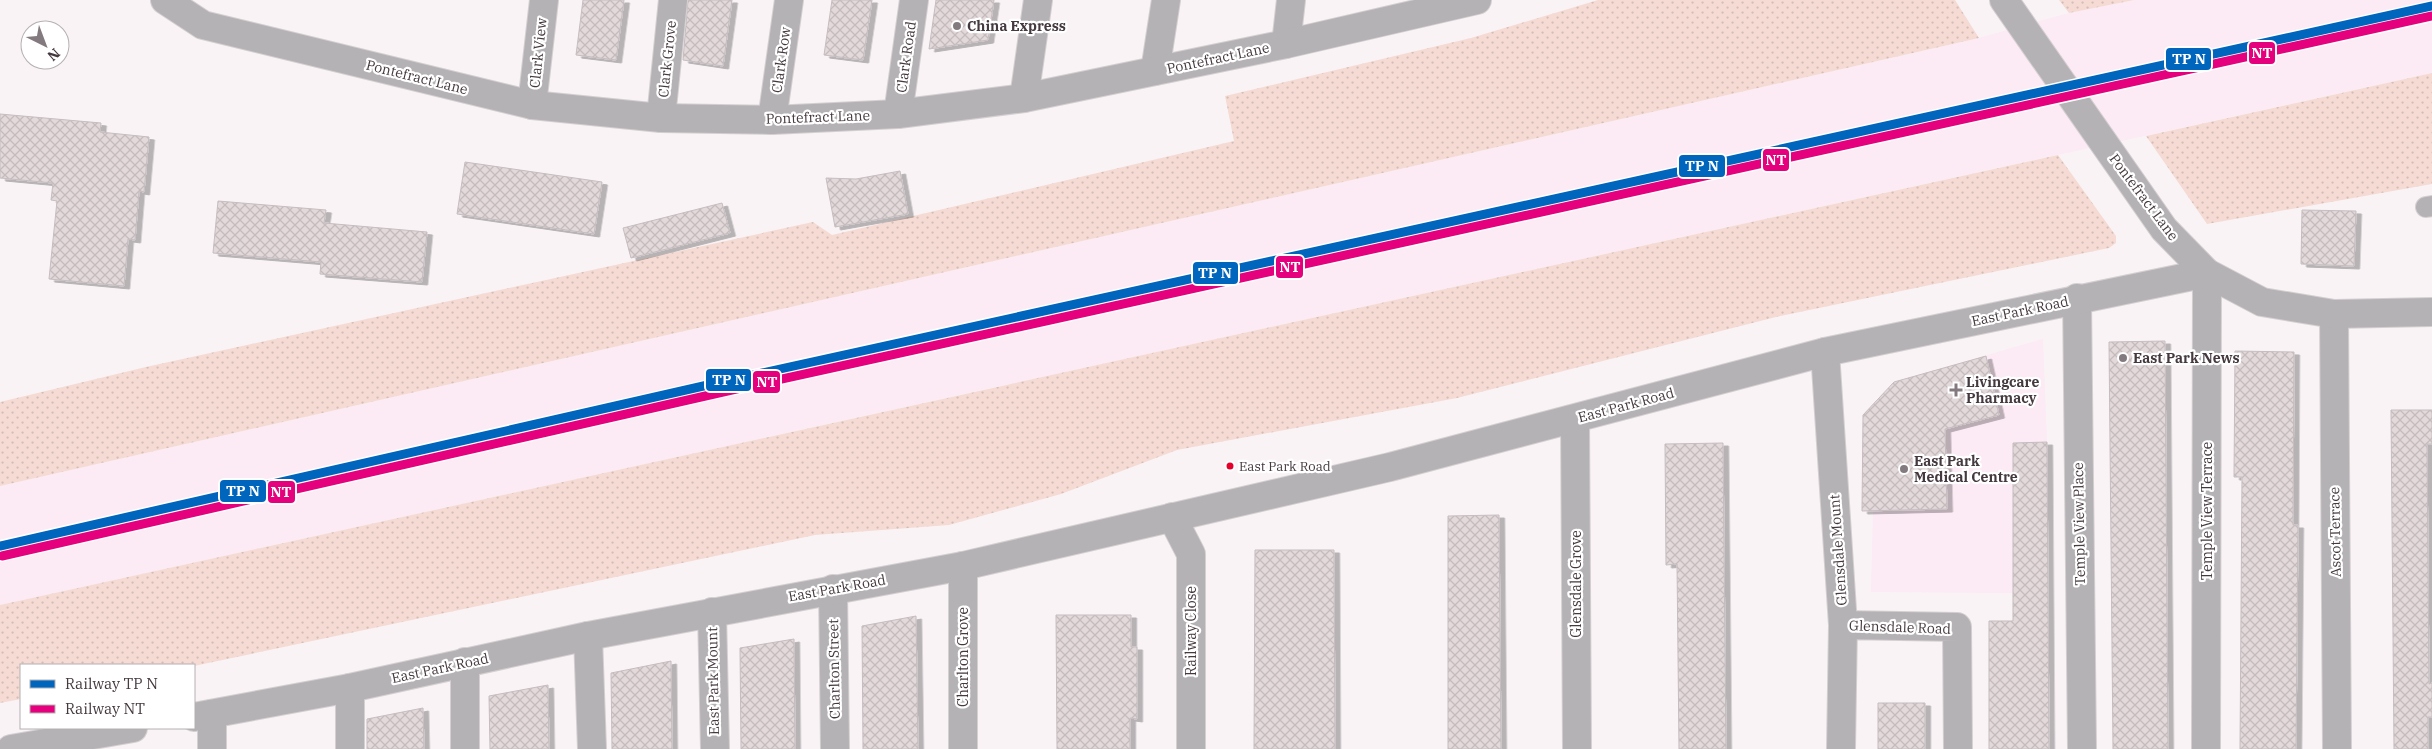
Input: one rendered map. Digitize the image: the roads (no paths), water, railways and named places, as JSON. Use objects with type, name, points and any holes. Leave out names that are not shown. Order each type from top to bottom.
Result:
[{"type":"street","name":"Pontefract Lane","points":[[165,0],[203,25],[532,106],[661,118],[772,120],[898,114],[1024,98],[1286,44],[1414,8],[1477,0]]},
{"type":"street","name":"Clark View","points":[[532,106],[544,0]]},
{"type":"street","name":"Clark Grove","points":[[661,118],[673,0]]},
{"type":"street","name":"Clark Row","points":[[772,120],[789,0]]},
{"type":"street","name":"Clark Road","points":[[898,114],[914,0]]},
{"type":"street","points":[[1024,98],[1038,0]]},
{"type":"street","points":[[1155,71],[1166,0]]},
{"type":"street","points":[[1286,44],[1291,0]]},
{"type":"street","name":"Pontefract Lane","points":[[2004,0],[2164,228],[2207,273],[2262,302],[2334,314],[2432,312]]},
{"type":"street","name":"East Park Road","points":[[203,716],[350,688],[588,636],[963,566],[1390,467],[1825,352],[2077,298],[2207,273]]},
{"type":"street","name":"Temple View Terrace","points":[[2206,749],[2207,273]]},
{"type":"street","name":"Temple View Place","points":[[2077,298],[2082,749]]},
{"type":"street","name":"Ascot Terrace","points":[[2334,314],[2337,749]]},
{"type":"street","name":"Glensdale Mount","points":[[1825,352],[1843,626],[1841,749]]},
{"type":"street","name":"Glensdale Grove","points":[[1575,419],[1577,749]]},
{"type":"street","name":"Railway Close","points":[[1172,517],[1191,554],[1191,749]]},
{"type":"street","name":"Charlton Grove","points":[[963,566],[963,749]]},
{"type":"street","name":"Charlton Street","points":[[833,589],[835,749]]},
{"type":"street","name":"East Park Mount","points":[[712,612],[714,749]]},
{"type":"street","name":"Glensdale Road","points":[[1843,626],[1957,627],[1958,749]]},
{"type":"street","points":[[588,636],[592,749]]},
{"type":"street","points":[[464,662],[465,749]]},
{"type":"street","points":[[350,688],[350,749]]},
{"type":"street","points":[[203,716],[212,749]]},
{"type":"street","points":[[11,749],[128,729]]},
{"type":"rail line","name":"NT","points":[[2,556],[723,392],[2432,16]]},
{"type":"place","name":"China Express","points":[[957,26]]},
{"type":"place","name":"East Park News","points":[[2123,358]]},
{"type":"place","name":"Livingcare Pharmacy","points":[[1956,390]]},
{"type":"place","name":"East Park Road","points":[[1230,466]]},
{"type":"place","name":"East Park Medical Centre","points":[[1904,469]]}]
